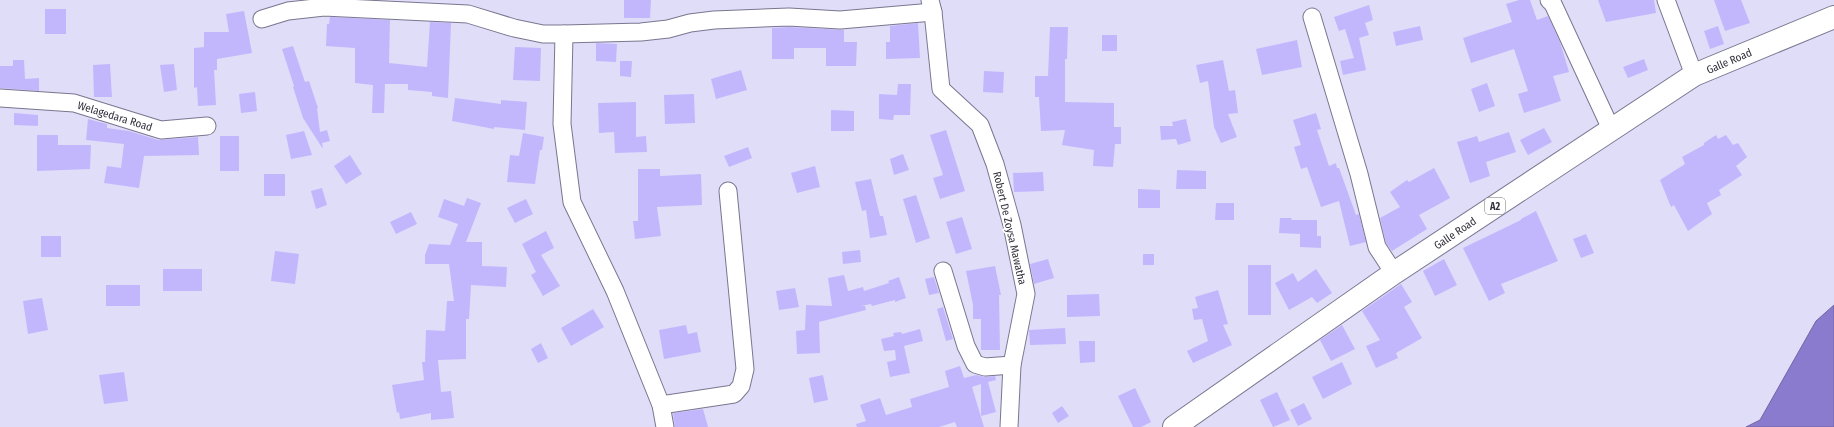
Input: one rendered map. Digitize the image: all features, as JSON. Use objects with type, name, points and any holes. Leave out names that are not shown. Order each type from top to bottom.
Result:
[{"type":"highway","name":"Galle Road","points":[[1174,427],[1394,273],[1694,75],[1834,17]]},
{"type":"street","points":[[1549,0],[1611,129]]},
{"type":"street","points":[[1666,0],[1694,75]]},
{"type":"street","points":[[262,19],[288,11],[324,7],[468,14],[543,34],[564,34],[640,32],[668,29],[690,23],[714,20],[789,17],[840,20],[932,6]]},
{"type":"street","name":"Robert De Zoysa Mawatha","points":[[932,6],[941,89],[980,125],[995,164],[1012,225],[1026,294],[1012,365],[1009,427]]},
{"type":"street","points":[[1312,18],[1359,174],[1377,247],[1394,273]]},
{"type":"street","points":[[564,34],[562,124],[572,202],[615,291],[660,405],[665,427]]},
{"type":"street","name":"Welagedara Road","points":[[0,98],[74,103],[161,130],[207,126]]},
{"type":"street","points":[[660,405],[734,394],[741,386],[745,369],[728,191]]},
{"type":"street","points":[[943,271],[966,346],[975,364],[985,367],[1012,365]]},
{"type":"shaded area","points":[[1834,305],[1834,427],[1746,427],[1760,420],[1816,321]]},
{"type":"building","points":[[624,0],[651,0],[650,18],[624,18]]},
{"type":"building","points":[[1519,0],[1530,0],[1537,20],[1548,16],[1560,42],[1569,72],[1553,76],[1561,101],[1524,113],[1518,94],[1528,91],[1514,49],[1471,63],[1463,38],[1512,22],[1506,4]]},
{"type":"building","points":[[1598,0],[1654,0],[1656,13],[1606,22]]},
{"type":"building","points":[[1714,0],[1741,0],[1750,23],[1725,31]]},
{"type":"building","points":[[1369,5],[1373,20],[1365,23],[1369,35],[1359,38],[1366,70],[1343,75],[1340,61],[1354,58],[1345,29],[1339,31],[1334,17]]},
{"type":"building","points":[[45,9],[66,9],[66,34],[45,34]]},
{"type":"building","points":[[244,11],[252,53],[217,59],[217,70],[214,70],[216,105],[198,106],[197,87],[194,88],[194,48],[204,47],[204,32],[229,32],[226,14]]},
{"type":"building","points":[[330,17],[390,20],[389,63],[427,67],[430,22],[451,23],[448,98],[432,96],[432,92],[408,90],[408,84],[385,84],[384,113],[372,113],[373,85],[355,83],[355,48],[326,46],[327,24],[329,24]]},
{"type":"building","points":[[918,23],[920,58],[886,59],[886,42],[890,42],[890,26]]},
{"type":"building","points":[[1420,26],[1423,40],[1396,46],[1393,32]]},
{"type":"building","points":[[1718,26],[1724,44],[1710,49],[1704,31]]},
{"type":"building","points":[[789,27],[844,30],[844,42],[857,42],[856,66],[826,66],[826,48],[794,48],[794,59],[772,59],[772,28]]},
{"type":"building","points":[[1050,27],[1068,27],[1067,59],[1065,59],[1065,102],[1114,103],[1114,127],[1121,127],[1121,144],[1115,144],[1113,167],[1093,166],[1094,150],[1062,145],[1065,130],[1041,131],[1039,97],[1035,97],[1035,76],[1048,76]]},
{"type":"building","points":[[1102,35],[1117,35],[1117,51],[1102,51]]},
{"type":"building","points":[[1297,40],[1302,67],[1262,75],[1256,49]]},
{"type":"building","points":[[596,43],[617,44],[616,62],[596,61]]},
{"type":"building","points":[[293,46],[305,82],[309,81],[318,108],[320,132],[327,130],[330,141],[322,143],[323,149],[303,118],[293,87],[294,86],[282,49]]},
{"type":"building","points":[[515,47],[541,48],[540,81],[513,80]]},
{"type":"building","points":[[1644,59],[1648,70],[1628,78],[1623,67]]},
{"type":"building","points":[[13,60],[24,60],[25,79],[39,78],[39,91],[0,88],[0,66],[13,66]]},
{"type":"building","points":[[1223,60],[1229,91],[1235,90],[1238,113],[1228,114],[1237,137],[1221,143],[1214,127],[1208,81],[1200,83],[1196,65]]},
{"type":"building","points":[[620,61],[632,61],[631,77],[620,76]]},
{"type":"building","points":[[110,64],[112,97],[94,97],[93,65]]},
{"type":"building","points":[[174,64],[177,90],[164,92],[160,65]]},
{"type":"building","points":[[741,70],[747,90],[716,99],[711,79]]},
{"type":"building","points":[[984,71],[1004,72],[1003,93],[983,92]]},
{"type":"building","points":[[1487,83],[1495,106],[1479,112],[1471,89]]},
{"type":"building","points":[[898,84],[911,84],[910,115],[894,115],[893,120],[879,119],[879,94],[897,95]]},
{"type":"building","points":[[255,92],[257,111],[241,113],[239,94]]},
{"type":"building","points":[[694,94],[695,123],[665,124],[664,95]]},
{"type":"building","points":[[455,98],[501,104],[501,100],[527,102],[525,130],[494,127],[494,129],[452,121]]},
{"type":"building","points":[[636,102],[636,137],[646,136],[647,152],[615,153],[614,132],[599,133],[598,103]]},
{"type":"building","points":[[831,110],[854,111],[854,131],[831,131]]},
{"type":"building","points":[[14,113],[38,115],[38,126],[14,125]]},
{"type":"building","points":[[1316,113],[1321,129],[1317,130],[1329,166],[1336,163],[1337,168],[1339,168],[1356,215],[1359,214],[1366,242],[1350,246],[1339,201],[1321,207],[1307,167],[1301,169],[1294,147],[1301,145],[1293,120]]},
{"type":"building","points":[[88,119],[107,124],[107,128],[129,131],[158,140],[198,137],[199,155],[144,156],[139,188],[104,183],[107,166],[121,168],[124,144],[86,140]]},
{"type":"building","points":[[1186,119],[1191,141],[1178,145],[1176,139],[1161,140],[1160,126],[1173,126],[1172,122]]},
{"type":"building","points":[[1544,128],[1552,142],[1528,155],[1520,140]]},
{"type":"building","points":[[946,130],[965,191],[940,199],[933,178],[943,175],[930,135]]},
{"type":"building","points":[[304,131],[312,155],[291,159],[286,135]]},
{"type":"building","points":[[1509,132],[1516,152],[1486,162],[1490,176],[1470,183],[1457,142],[1477,136],[1479,142]]},
{"type":"building","points":[[523,133],[544,137],[542,150],[540,150],[535,184],[507,182],[510,155],[519,156]]},
{"type":"building","points":[[37,135],[58,135],[58,145],[91,145],[90,169],[37,171]]},
{"type":"building","points":[[1716,135],[1718,139],[1726,135],[1733,145],[1738,143],[1747,157],[1736,166],[1742,175],[1719,190],[1721,195],[1707,203],[1712,214],[1688,231],[1674,205],[1671,207],[1660,180],[1685,164],[1682,157],[1704,145],[1704,143]]},
{"type":"building","points":[[220,136],[239,136],[239,171],[220,171]]},
{"type":"building","points":[[748,147],[752,158],[729,167],[724,156]]},
{"type":"building","points":[[903,154],[909,170],[894,175],[890,159]]},
{"type":"building","points":[[350,155],[362,174],[346,184],[334,166]]},
{"type":"building","points":[[815,166],[820,187],[797,193],[791,173]]},
{"type":"building","points":[[1434,168],[1450,198],[1419,215],[1427,229],[1392,251],[1386,243],[1380,218],[1400,207],[1390,192],[1407,180],[1409,182]]},
{"type":"building","points":[[638,169],[660,169],[660,176],[701,174],[702,205],[657,207],[661,236],[635,239],[633,221],[638,221]]},
{"type":"building","points":[[1177,170],[1206,171],[1206,189],[1176,189]]},
{"type":"building","points":[[1043,172],[1044,191],[1014,192],[1013,173]]},
{"type":"building","points":[[264,174],[285,174],[285,196],[264,196]]},
{"type":"building","points":[[871,179],[880,216],[883,216],[887,235],[870,238],[866,210],[862,211],[855,182]]},
{"type":"building","points":[[322,188],[327,205],[316,209],[311,191]]},
{"type":"building","points":[[1138,189],[1160,190],[1160,208],[1138,208]]},
{"type":"building","points":[[916,195],[930,238],[916,243],[903,199]]},
{"type":"building","points":[[467,198],[481,203],[466,242],[482,242],[482,266],[507,267],[506,287],[471,285],[469,319],[466,319],[466,359],[438,360],[441,392],[451,391],[454,418],[431,420],[431,413],[400,419],[399,412],[397,413],[392,385],[424,380],[422,362],[425,362],[426,330],[445,331],[447,301],[454,301],[449,264],[425,264],[425,255],[429,244],[450,245],[458,224],[438,217],[444,199],[464,206]]},
{"type":"building","points":[[526,199],[533,214],[515,223],[507,208]]},
{"type":"building","points":[[1216,203],[1234,203],[1234,220],[1215,220]]},
{"type":"building","points":[[1536,211],[1558,261],[1501,284],[1505,293],[1489,301],[1463,248],[1521,220]]},
{"type":"building","points":[[411,212],[417,224],[396,234],[390,222]]},
{"type":"building","points":[[962,217],[972,249],[956,254],[946,222]]},
{"type":"building","points":[[1280,218],[1292,218],[1291,220],[1317,220],[1317,236],[1321,236],[1321,248],[1300,247],[1300,234],[1279,233]]},
{"type":"building","points":[[546,231],[554,248],[541,255],[560,286],[543,296],[531,275],[536,272],[522,244]]},
{"type":"building","points":[[1586,234],[1594,253],[1581,258],[1573,239]]},
{"type":"building","points":[[41,236],[61,236],[61,257],[41,257]]},
{"type":"building","points":[[860,250],[861,262],[843,264],[842,252]]},
{"type":"building","points":[[275,251],[299,254],[295,284],[271,281]]},
{"type":"building","points":[[1143,254],[1154,254],[1154,265],[1143,265]]},
{"type":"building","points":[[1048,259],[1054,278],[1034,284],[1030,264]]},
{"type":"building","points":[[1444,259],[1457,285],[1435,296],[1423,271]]},
{"type":"building","points":[[1248,265],[1271,265],[1271,315],[1248,315]]},
{"type":"building","points":[[995,266],[1001,295],[999,295],[1000,350],[981,350],[981,319],[973,319],[973,305],[966,271]]},
{"type":"building","points":[[163,269],[202,269],[202,291],[163,291]]},
{"type":"building","points":[[1316,269],[1332,293],[1317,303],[1312,297],[1289,310],[1275,283],[1293,273],[1298,282]]},
{"type":"building","points":[[844,275],[848,291],[863,287],[864,291],[889,283],[888,281],[899,277],[906,298],[895,302],[895,300],[872,306],[871,304],[861,306],[865,306],[866,310],[819,322],[820,353],[797,354],[796,331],[805,330],[806,305],[832,306],[828,278]]},
{"type":"building","points":[[934,277],[939,293],[929,295],[925,279]]},
{"type":"building","points":[[1401,284],[1412,302],[1404,307],[1422,338],[1396,353],[1398,358],[1376,368],[1366,346],[1380,340],[1362,311]]},
{"type":"building","points":[[106,285],[140,285],[140,306],[106,306]]},
{"type":"building","points":[[795,288],[799,307],[779,310],[776,291]]},
{"type":"building","points":[[1218,290],[1228,324],[1223,325],[1232,345],[1193,363],[1187,351],[1208,341],[1202,319],[1194,320],[1192,309],[1198,308],[1195,297]]},
{"type":"building","points":[[1099,294],[1100,316],[1067,317],[1067,295]]},
{"type":"building","points":[[42,298],[48,330],[28,334],[23,301]]},
{"type":"building","points":[[943,307],[953,339],[946,341],[937,309]]},
{"type":"building","points":[[593,309],[604,327],[571,346],[561,328]]},
{"type":"building","points":[[686,325],[688,334],[697,332],[701,352],[664,359],[659,330]]},
{"type":"building","points":[[1342,325],[1355,349],[1331,361],[1320,340]]},
{"type":"building","points":[[1065,328],[1066,344],[1030,345],[1029,330]]},
{"type":"building","points":[[920,329],[923,341],[904,346],[910,373],[890,377],[887,362],[896,360],[895,350],[884,351],[881,339],[894,336],[893,333],[901,332],[902,334]]},
{"type":"building","points":[[1079,341],[1095,341],[1095,362],[1080,363]]},
{"type":"building","points":[[541,343],[548,358],[538,363],[531,349]]},
{"type":"building","points":[[1342,362],[1352,384],[1323,399],[1312,377]]},
{"type":"building","points":[[960,366],[964,378],[976,375],[985,377],[995,376],[996,380],[988,382],[996,412],[981,416],[981,384],[972,387],[984,427],[957,427],[955,422],[939,427],[857,427],[856,424],[866,421],[860,405],[880,398],[886,415],[912,407],[910,399],[949,387],[945,371]]},
{"type":"building","points":[[124,372],[128,401],[104,404],[99,375]]},
{"type":"building","points":[[823,375],[828,400],[814,403],[809,378]]},
{"type":"building","points":[[1135,388],[1151,422],[1141,427],[1133,427],[1118,396]]},
{"type":"building","points":[[1277,392],[1290,420],[1273,427],[1260,400]]},
{"type":"building","points":[[1304,403],[1312,419],[1298,426],[1290,410]]},
{"type":"building","points":[[1062,406],[1069,416],[1058,423],[1052,413]]},
{"type":"building","points":[[703,409],[708,427],[675,427],[673,413]]}]
